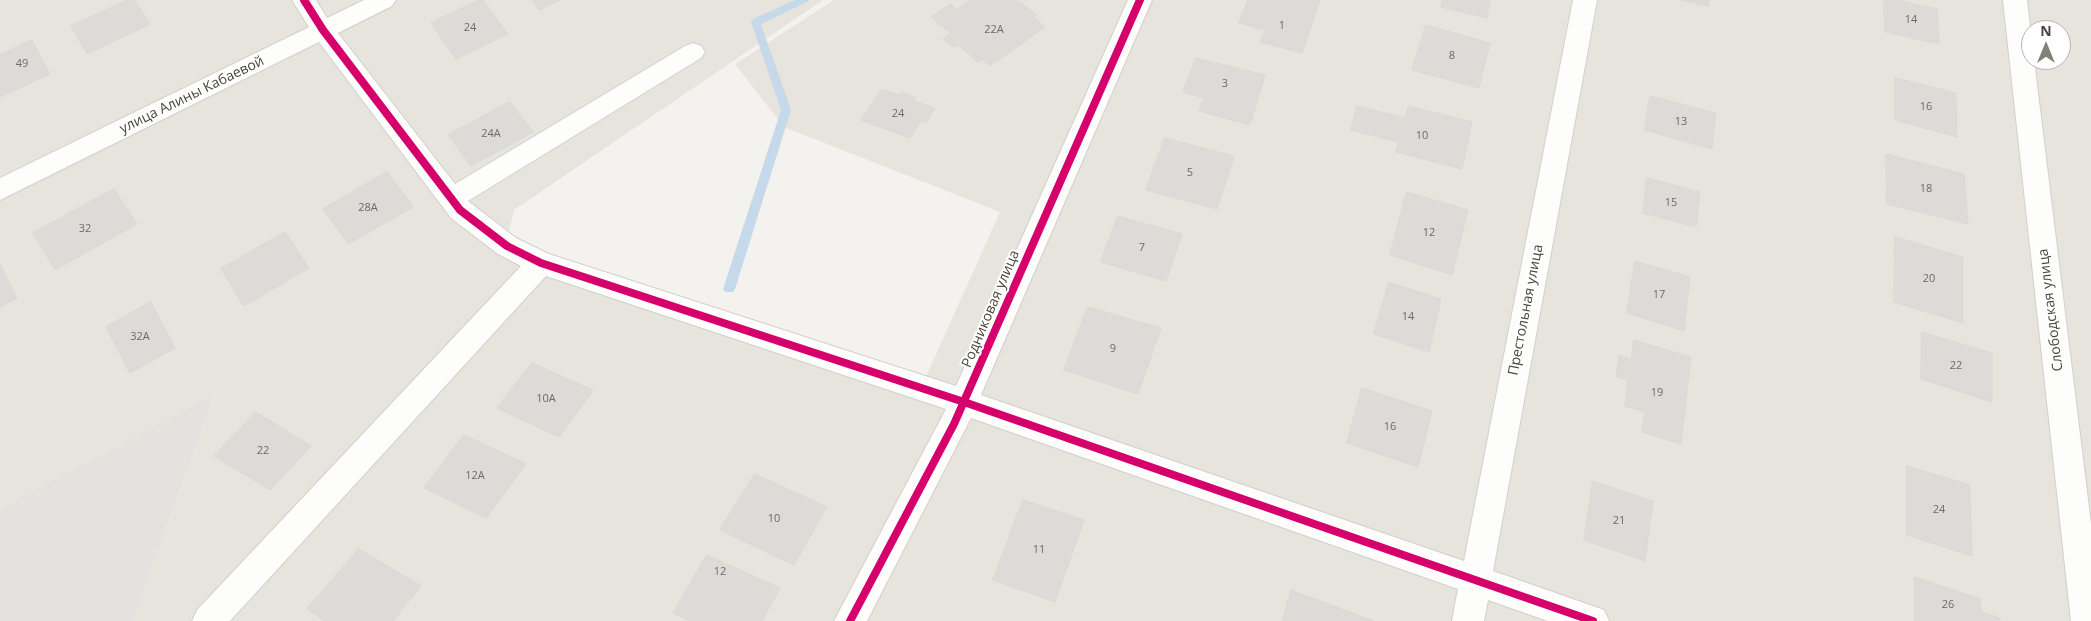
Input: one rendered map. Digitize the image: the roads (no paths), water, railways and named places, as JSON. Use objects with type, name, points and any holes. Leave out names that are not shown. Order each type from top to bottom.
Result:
[{"type":"street","points":[[304,0],[323,30],[460,210],[507,246],[541,263],[964,402],[1593,621]]},
{"type":"street","name":"улица Алины Кабаевой","points":[[0,190],[384,0]]},
{"type":"street","name":"Родниковая улица","points":[[850,621],[964,402],[1140,0]]},
{"type":"street","name":"Престольная улица","points":[[1468,621],[1585,0]]},
{"type":"street","name":"Слободская улица","points":[[2015,0],[2087,621]]},
{"type":"street","points":[[451,199],[693,52]]},
{"type":"street","points":[[208,621],[541,263]]},
{"type":"waterway","points":[[729,289],[786,110],[756,22],[804,0]]}]
